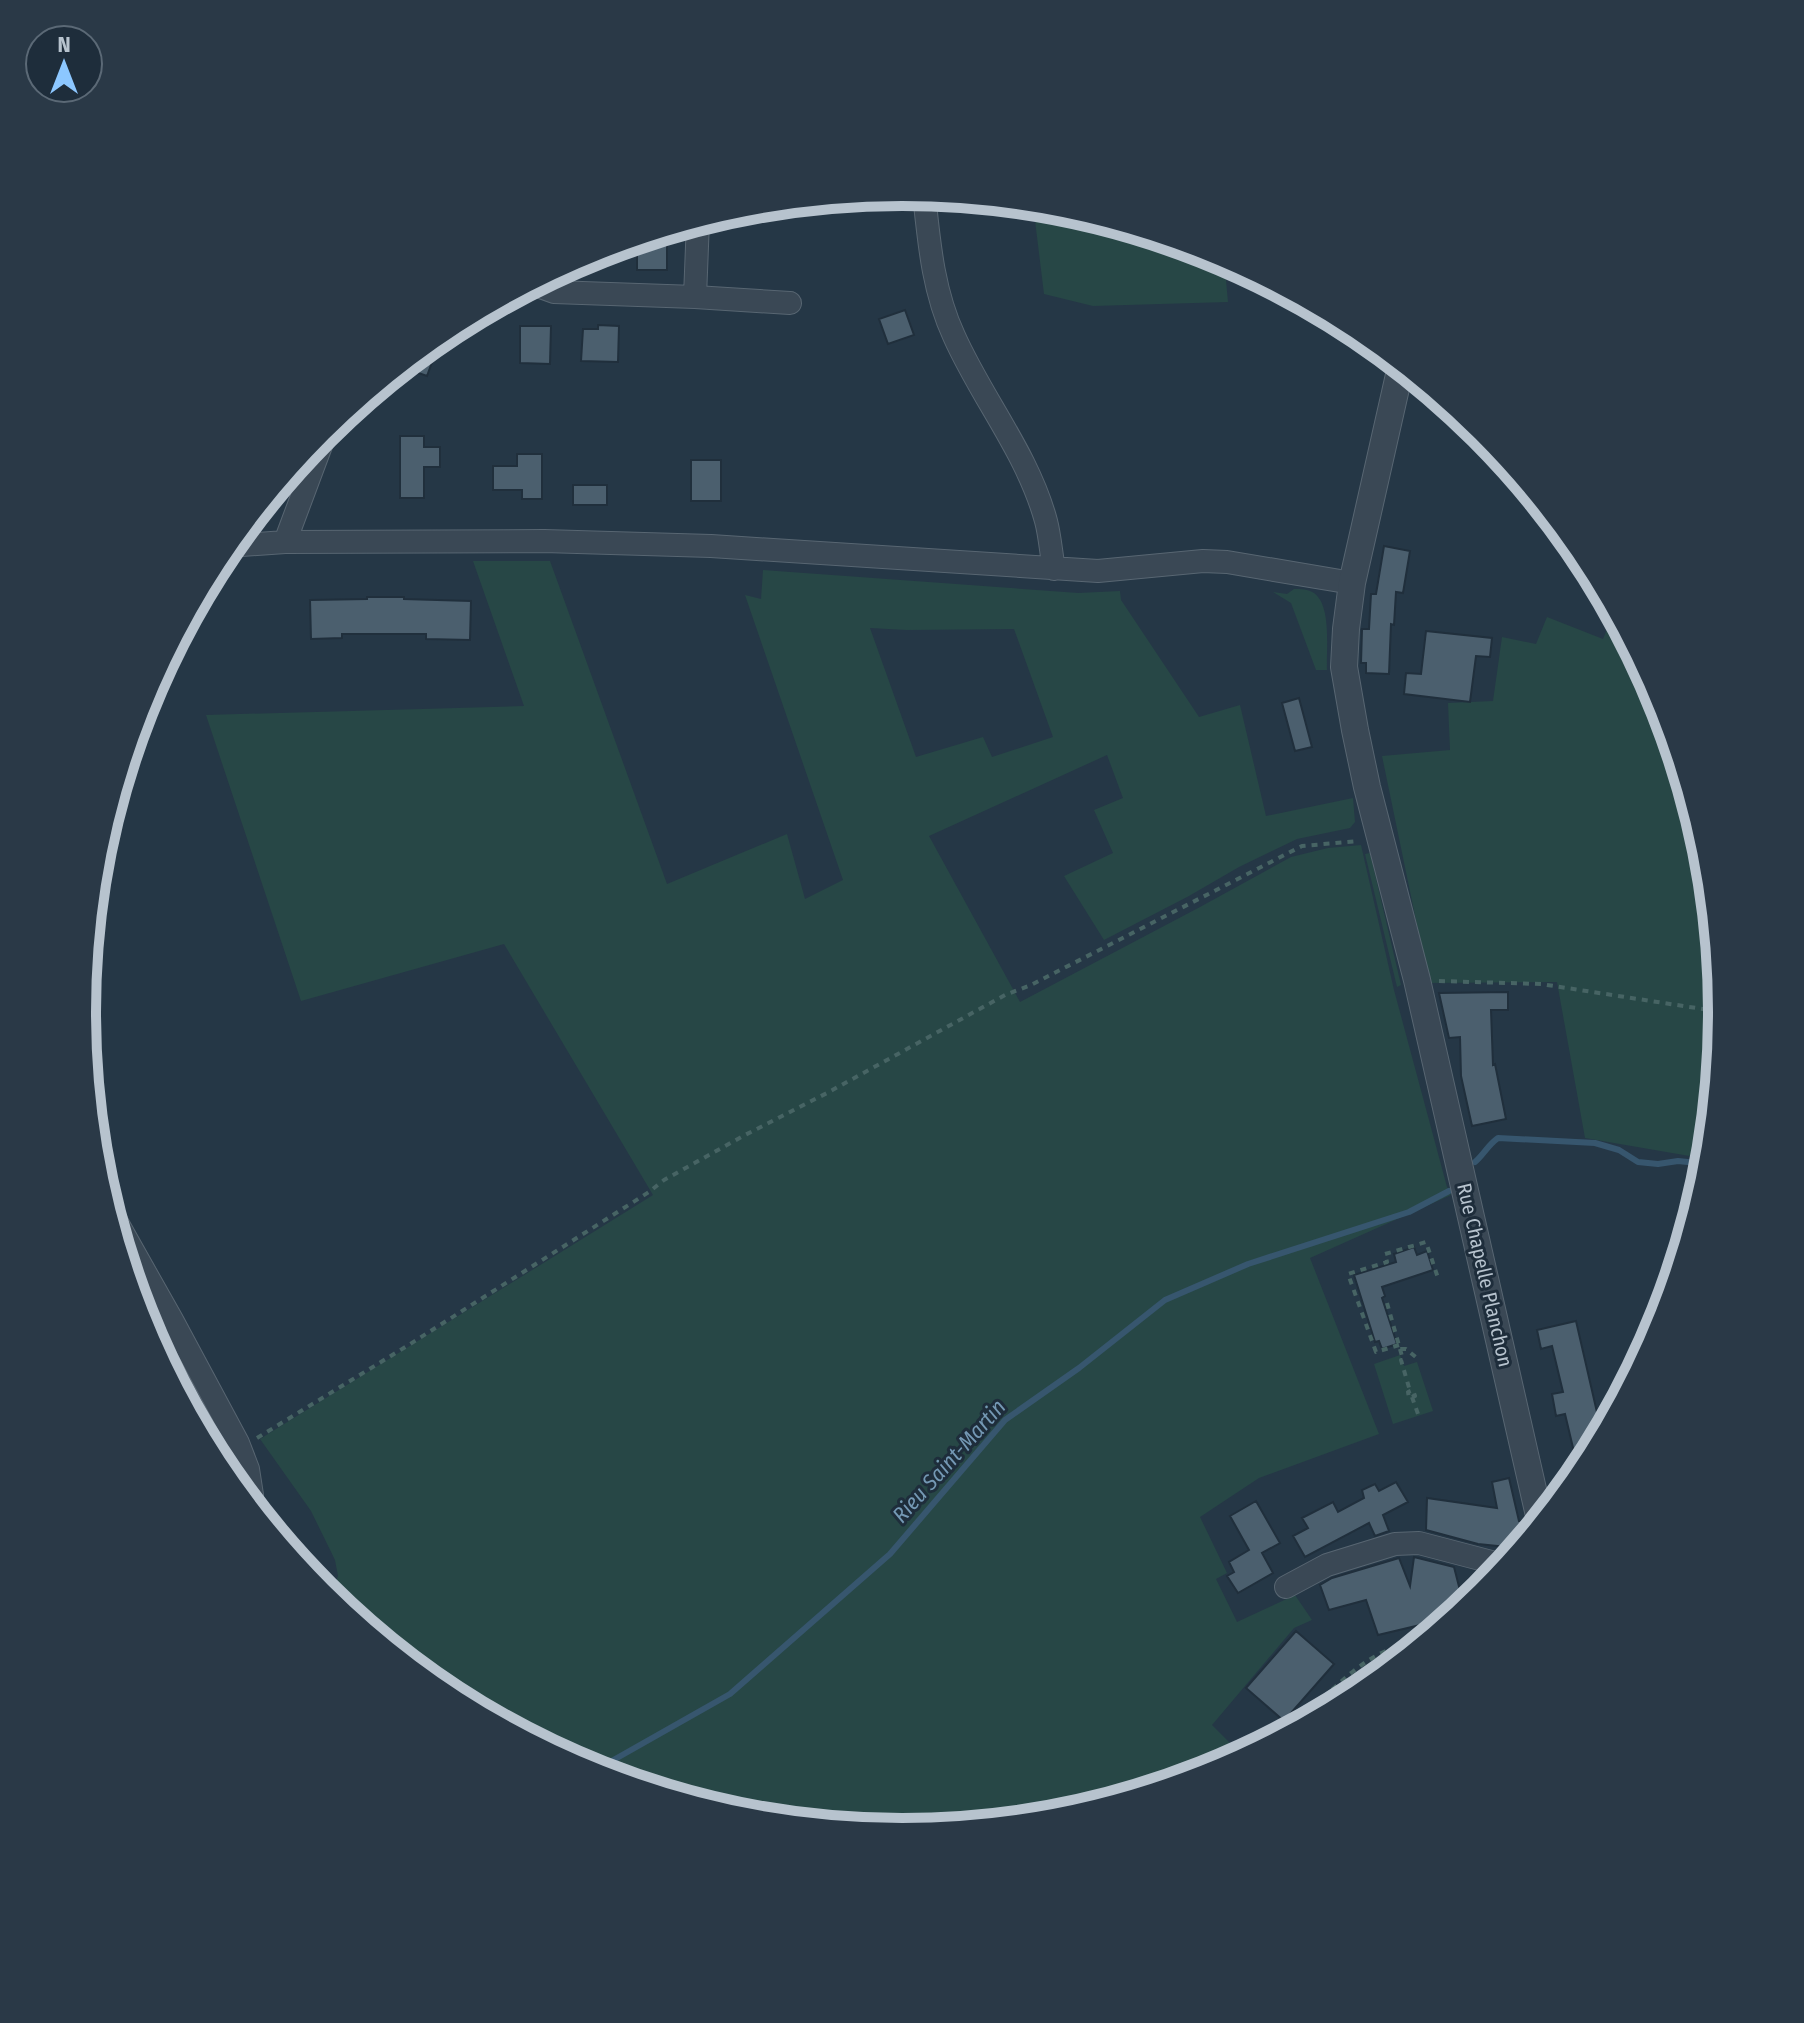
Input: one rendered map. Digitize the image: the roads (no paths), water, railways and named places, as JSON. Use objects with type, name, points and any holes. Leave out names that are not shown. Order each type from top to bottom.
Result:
[{"type":"street","points":[[925,206],[933,272],[953,334],[1031,480],[1047,523],[1054,569]]},
{"type":"street","points":[[695,297],[698,232]]},
{"type":"street","points":[[546,289],[554,292],[790,303]]},
{"type":"street","name":"Rue Chapelle Planchon","points":[[1399,377],[1352,583],[1344,667],[1355,730],[1417,980],[1537,1507]]},
{"type":"street","points":[[285,542],[316,459]]},
{"type":"street","points":[[246,545],[544,541],[711,546],[1098,571],[1215,562],[1352,583]]},
{"type":"street","points":[[132,1249],[238,1443],[250,1485]]},
{"type":"street","points":[[1286,1587],[1327,1565],[1395,1544],[1419,1543],[1490,1562]]},
{"type":"waterway","name":"Rieu Saint-Martin","points":[[1475,1162],[1498,1138],[1595,1143],[1619,1150],[1638,1162],[1694,1163]]},
{"type":"waterway","name":"Rieu Saint-Martin","points":[[610,1762],[730,1694],[890,1554],[1005,1420],[1079,1368],[1165,1300],[1248,1264],[1409,1212],[1449,1191]]}]
